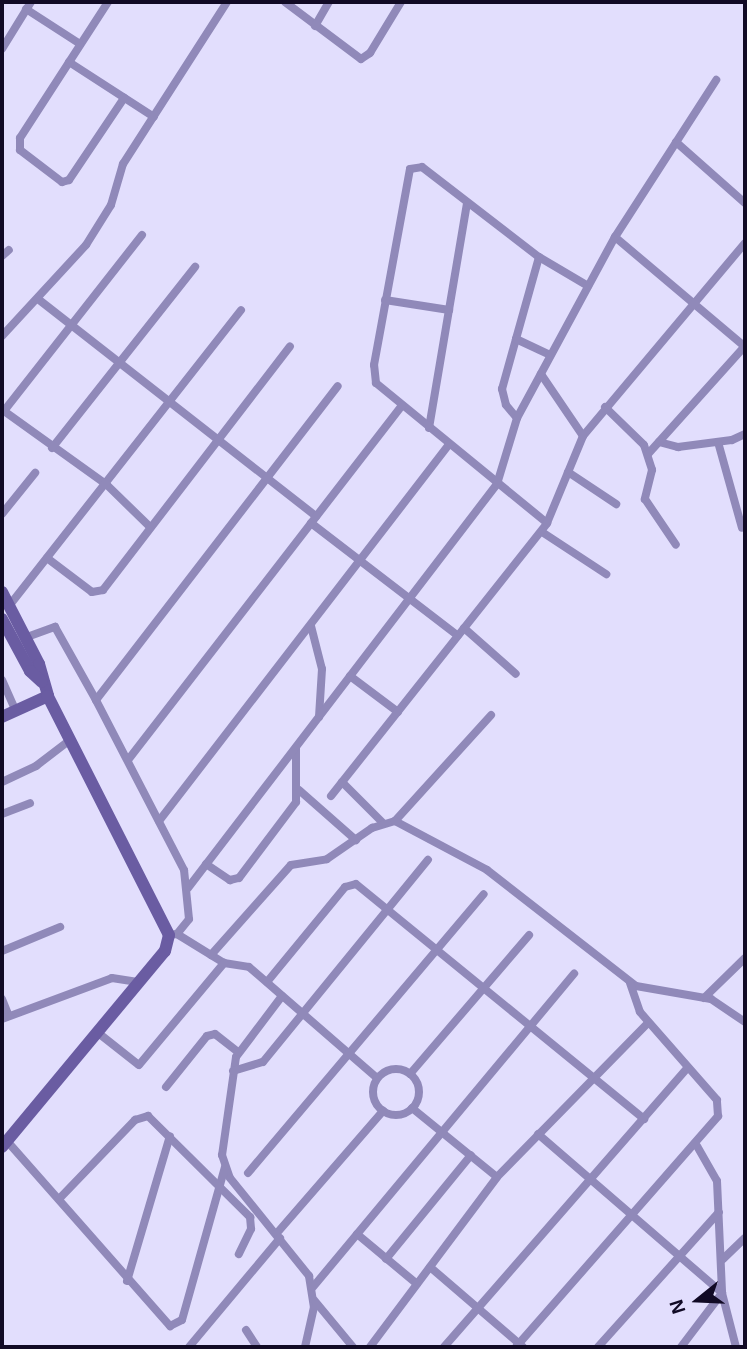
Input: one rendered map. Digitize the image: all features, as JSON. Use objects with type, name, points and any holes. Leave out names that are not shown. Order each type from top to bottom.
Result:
[{"type":"street","points":[[108,2],[19,144],[25,156],[62,182],[73,177],[124,97]]},
{"type":"street","points":[[2,336],[86,245],[111,205],[123,164],[227,2]]},
{"type":"street","points":[[285,2],[361,59],[370,53],[401,2]]},
{"type":"street","points":[[315,26],[329,2]]},
{"type":"street","points":[[2,49],[29,5],[80,44]]},
{"type":"street","points":[[69,62],[154,117]]},
{"type":"street","points":[[188,888],[497,484],[517,418],[588,286],[615,237],[716,80]]},
{"type":"street","points":[[676,142],[745,203]]},
{"type":"street","points":[[547,523],[449,445],[373,376],[410,169],[422,167],[539,257],[588,286]]},
{"type":"street","points":[[429,428],[467,203]]},
{"type":"street","points":[[142,234],[4,411],[107,485],[150,527]]},
{"type":"street","points":[[615,237],[745,346],[648,454]]},
{"type":"street","points":[[331,796],[542,532],[583,436],[745,243]]},
{"type":"street","points":[[517,418],[506,405],[502,389],[539,257]]},
{"type":"street","points":[[52,448],[195,267]]},
{"type":"street","points":[[38,299],[268,477],[360,561],[458,636]]},
{"type":"street","points":[[385,300],[449,310]]},
{"type":"street","points":[[9,606],[107,485],[241,310]]},
{"type":"street","points":[[516,339],[551,355]]},
{"type":"street","points":[[47,558],[92,592],[99,592],[290,346]]},
{"type":"street","points":[[541,374],[583,436]]},
{"type":"street","points":[[96,700],[338,386]]},
{"type":"street","points":[[128,760],[402,405]]},
{"type":"street","points":[[605,407],[640,439],[648,454],[652,470],[645,499],[676,545]]},
{"type":"street","points":[[659,442],[678,447],[743,437]]},
{"type":"street","points":[[718,442],[742,528]]},
{"type":"street","points":[[159,821],[449,445]]},
{"type":"street","points":[[568,472],[616,504]]},
{"type":"street","points":[[2,514],[35,473]]},
{"type":"street","points":[[542,532],[606,574]]},
{"type":"street","points":[[2,592],[27,637],[48,696],[173,934],[224,963],[248,967],[377,1078]]},
{"type":"street","points":[[2,619],[30,671],[42,682]]},
{"type":"street","points":[[27,637],[55,626],[159,821],[188,888],[189,919],[173,934],[165,951],[3,1144],[59,1199],[163,1322],[175,1325],[182,1320],[225,1167],[222,1140],[237,1052],[282,996]]},
{"type":"street","points":[[310,626],[322,669],[319,717]]},
{"type":"street","points":[[464,628],[516,674]]},
{"type":"street","points":[[350,676],[398,712]]},
{"type":"street","points":[[2,680],[16,711]]},
{"type":"street","points":[[2,717],[48,696]]},
{"type":"street","points":[[395,821],[491,715]]},
{"type":"street","points":[[2,782],[36,766],[70,740]]},
{"type":"street","points":[[206,864],[237,880],[296,802],[299,790],[296,748]]},
{"type":"street","points":[[342,782],[383,823]]},
{"type":"street","points":[[299,790],[356,840]]},
{"type":"street","points":[[2,814],[30,803]]},
{"type":"street","points":[[211,955],[291,865],[327,859],[383,823],[395,821],[487,870],[630,983],[704,998],[745,1022]]},
{"type":"street","points":[[233,1071],[263,1062],[428,860]]},
{"type":"street","points":[[267,982],[345,887],[362,886],[644,1119]]},
{"type":"street","points":[[248,1173],[435,948],[484,894]]},
{"type":"street","points":[[2,951],[60,927]]},
{"type":"street","points":[[410,1073],[529,934]]},
{"type":"street","points":[[704,998],[741,966],[745,958]]},
{"type":"street","points":[[97,1032],[139,1065],[224,963]]},
{"type":"street","points":[[313,1287],[574,974]]},
{"type":"street","points":[[2,999],[5,1017],[112,978],[138,982]]},
{"type":"street","points":[[430,1267],[519,1346],[714,1126],[719,1108],[648,1023],[635,1002],[630,983]]},
{"type":"street","points":[[370,1347],[497,1177],[648,1023]]},
{"type":"street","points":[[166,1087],[207,1035],[215,1034],[237,1052]]},
{"type":"street","points":[[383,1111],[373,1092],[377,1078],[389,1070],[410,1073]]},
{"type":"street","points":[[444,1347],[686,1070]]},
{"type":"street","points":[[383,1111],[399,1114],[412,1108],[418,1094],[410,1073]]},
{"type":"street","points":[[412,1108],[497,1177]]},
{"type":"street","points":[[189,1347],[383,1111]]},
{"type":"street","points":[[59,1199],[141,1116],[152,1118],[250,1217],[251,1229],[239,1254]]},
{"type":"street","points":[[538,1134],[681,1254],[722,1293]]},
{"type":"street","points":[[127,1281],[170,1136]]},
{"type":"street","points":[[697,1146],[714,1170],[723,1258],[722,1293],[736,1347]]},
{"type":"street","points":[[386,1259],[471,1155]]},
{"type":"street","points":[[225,1167],[313,1287],[314,1300],[304,1347]]},
{"type":"street","points":[[598,1347],[719,1212]]},
{"type":"street","points":[[357,1234],[417,1284]]},
{"type":"street","points":[[723,1258],[745,1238]]},
{"type":"street","points":[[683,1346],[722,1293]]},
{"type":"street","points":[[314,1300],[353,1347]]},
{"type":"street","points":[[246,1330],[257,1347]]}]
